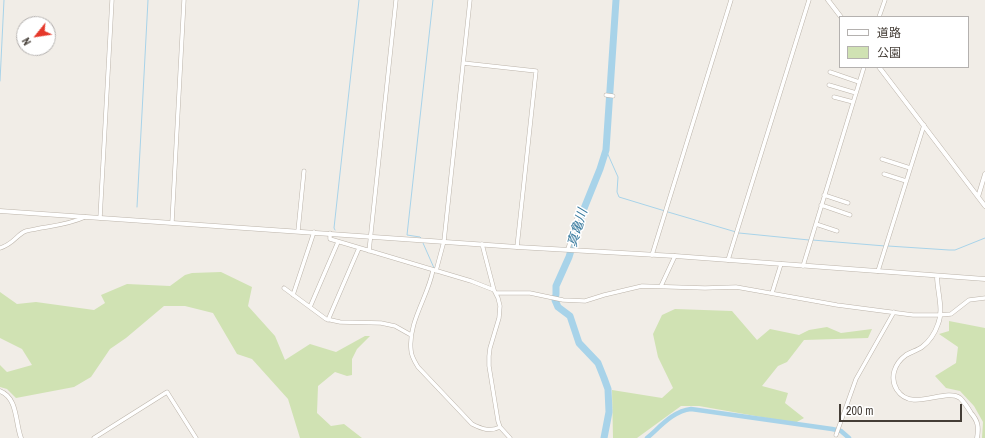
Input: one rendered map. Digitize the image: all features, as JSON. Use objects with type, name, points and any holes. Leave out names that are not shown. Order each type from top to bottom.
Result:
[{"type":"street","points":[[100,218],[112,0]]},
{"type":"street","points":[[172,222],[184,0]]},
{"type":"street","points":[[369,251],[396,0]]},
{"type":"street","points":[[470,0],[444,241],[429,288],[419,306],[411,335],[410,351],[418,367],[469,420],[480,428],[488,430],[500,427]]},
{"type":"street","points":[[652,255],[731,0]]},
{"type":"street","points":[[728,260],[809,0]]},
{"type":"street","points":[[828,0],[840,16]]},
{"type":"street","points":[[879,16],[885,0]]},
{"type":"street","points":[[463,63],[536,71],[517,247]]},
{"type":"street","points":[[803,266],[864,68]]},
{"type":"street","points":[[880,68],[985,206]]},
{"type":"street","points":[[830,72],[859,82]]},
{"type":"street","points":[[829,85],[856,94]]},
{"type":"street","points":[[606,95],[613,96]]},
{"type":"street","points":[[834,97],[853,102]]},
{"type":"street","points":[[878,271],[924,125]]},
{"type":"street","points":[[882,159],[910,168]]},
{"type":"street","points":[[298,231],[304,171]]},
{"type":"street","points":[[884,174],[906,181]]},
{"type":"street","points":[[978,197],[985,174]]},
{"type":"street","points":[[824,195],[848,203]]},
{"type":"street","points":[[821,205],[850,215]]},
{"type":"street","points":[[0,211],[517,247],[675,256],[985,279]]},
{"type":"street","points":[[0,248],[9,245],[25,231],[74,222],[85,217]]},
{"type":"street","points":[[568,249],[577,218]]},
{"type":"street","points":[[816,224],[837,231]]},
{"type":"street","points":[[293,295],[314,232]]},
{"type":"street","points":[[330,233],[330,239],[338,242],[435,271],[495,292],[530,293],[563,300],[585,301],[642,286],[704,288],[736,287],[817,302],[913,315],[940,315],[951,314],[969,300],[985,298]]},
{"type":"street","points":[[310,308],[338,242]]},
{"type":"street","points":[[482,244],[500,306],[499,318],[490,348],[489,361],[500,427],[510,438]]},
{"type":"street","points":[[328,320],[359,248]]},
{"type":"street","points":[[661,286],[675,256]]},
{"type":"street","points":[[772,293],[781,264]]},
{"type":"street","points":[[937,276],[940,315],[938,324],[933,336],[928,342],[921,348],[906,355],[896,365],[894,370],[895,386],[903,396],[912,399],[920,400],[950,395],[961,398],[976,419],[978,426],[977,438]]},
{"type":"street","points":[[284,288],[328,320],[340,322],[381,322],[395,326],[411,335]]},
{"type":"street","points":[[836,435],[856,379],[894,312]]},
{"type":"street","points":[[0,391],[9,396],[12,402],[21,438]]},
{"type":"street","points":[[94,438],[167,392],[196,438]]},
{"type":"green space","points":[[221,272],[252,287],[248,306],[275,336],[285,360],[310,344],[336,352],[365,336],[370,336],[357,349],[352,359],[352,375],[347,376],[335,372],[318,386],[317,413],[331,426],[344,424],[362,438],[300,438],[288,399],[252,359],[237,354],[213,313],[185,306],[164,306],[126,338],[110,349],[91,377],[74,387],[16,398],[7,389],[0,387],[0,365],[7,372],[32,365],[22,349],[0,338],[0,292],[17,304],[36,302],[94,310],[105,303],[101,295],[127,284],[170,286],[185,275],[192,273]]},
{"type":"green space","points":[[675,309],[732,311],[757,340],[770,329],[799,335],[809,330],[827,327],[841,333],[872,329],[868,338],[804,340],[787,362],[778,366],[762,386],[788,393],[785,403],[804,418],[795,423],[699,406],[681,406],[637,438],[613,438],[612,390],[662,398],[673,388],[658,357],[653,334],[662,315]]},
{"type":"green space","points":[[949,321],[985,328],[985,438],[982,438],[983,422],[974,406],[960,391],[946,388],[935,376],[956,363],[958,347],[939,334],[949,331]]},
{"type":"waterway","points":[[0,81],[4,0]]},
{"type":"waterway","points":[[137,207],[148,0]]},
{"type":"waterway","points":[[335,230],[334,228],[359,0]]},
{"type":"waterway","points":[[421,238],[407,235],[433,0]]},
{"type":"waterway","name":"真亀川","points":[[604,438],[609,412],[608,389],[598,363],[579,343],[570,316],[558,307],[555,300],[556,286],[569,257],[583,211],[606,150],[616,0]]},
{"type":"waterway","points":[[606,150],[618,177],[617,192],[619,197],[665,211]]},
{"type":"waterway","points":[[668,212],[736,232]]},
{"type":"waterway","points":[[739,233],[809,240]]},
{"type":"waterway","points":[[888,246],[955,250],[985,238]]},
{"type":"waterway","points":[[812,240],[885,246]]},
{"type":"waterway","points":[[423,243],[434,268]]},
{"type":"waterway","points":[[647,438],[673,416],[684,410],[691,409],[832,429],[841,431],[849,438]]}]
